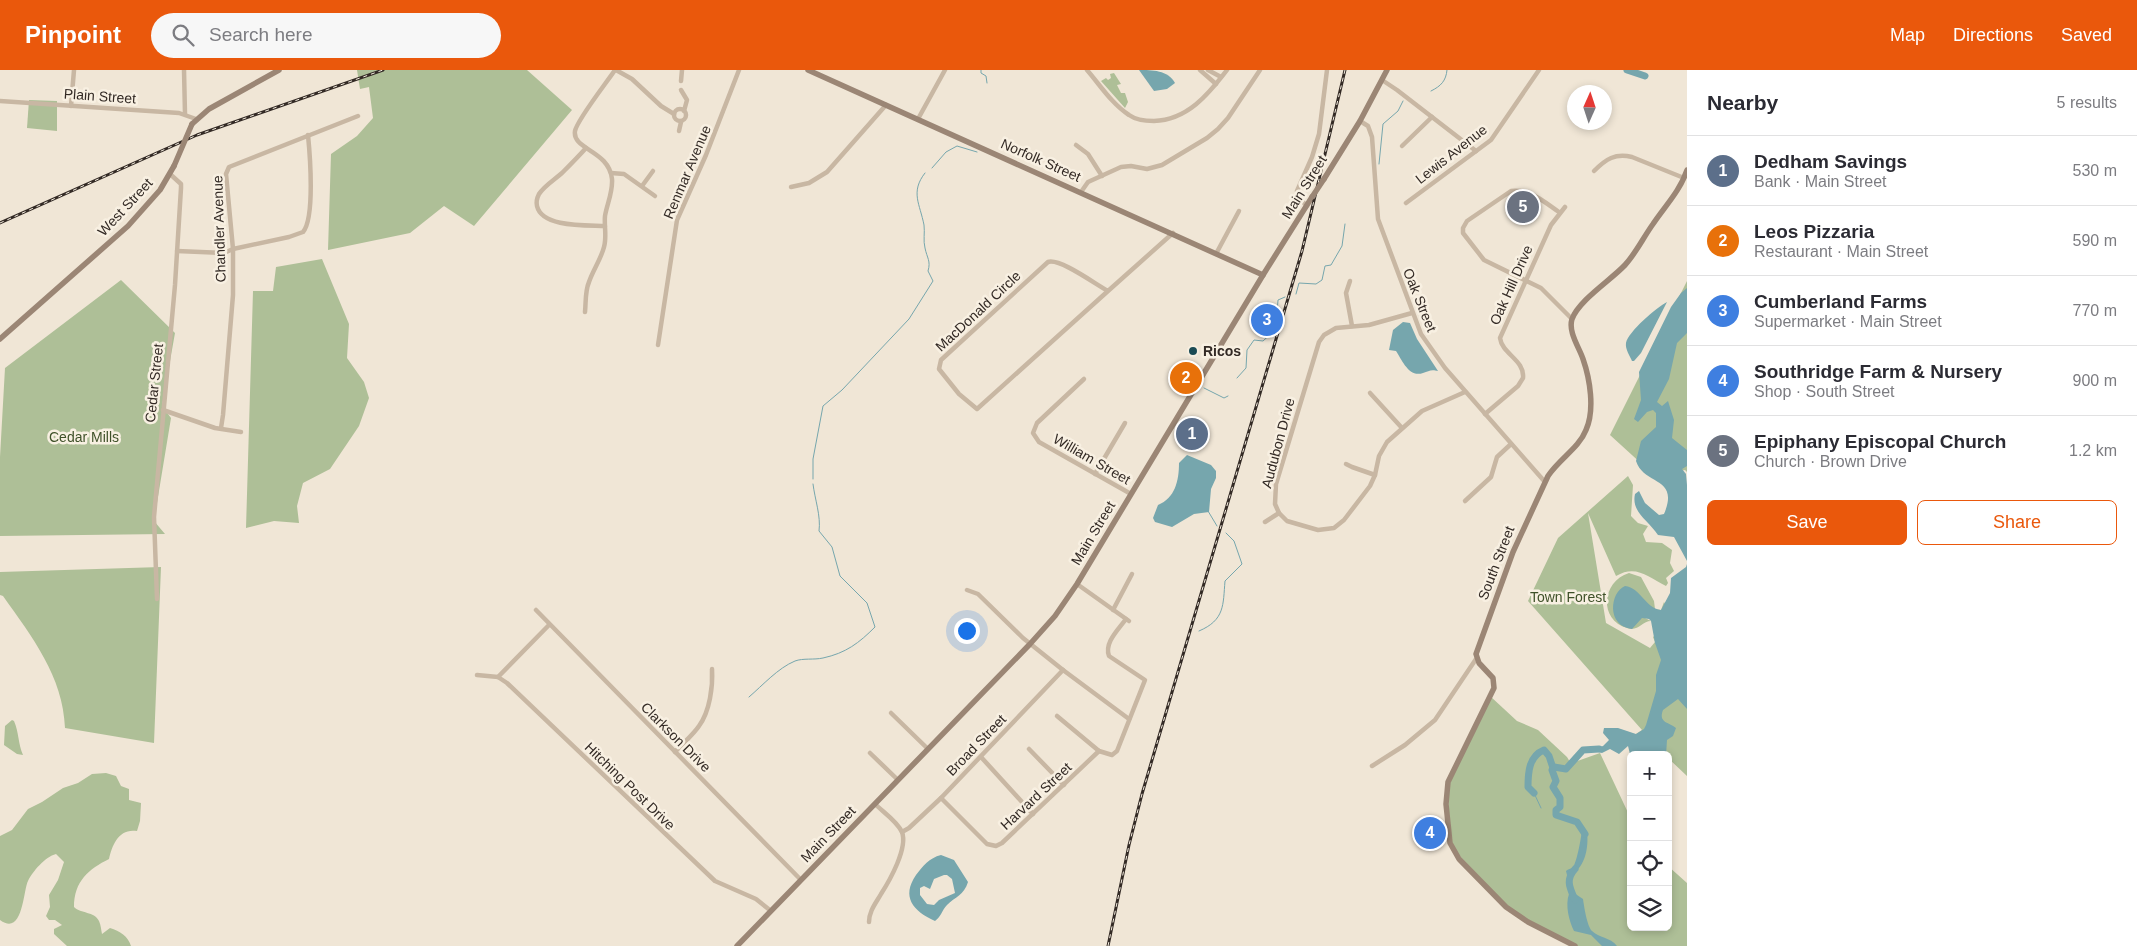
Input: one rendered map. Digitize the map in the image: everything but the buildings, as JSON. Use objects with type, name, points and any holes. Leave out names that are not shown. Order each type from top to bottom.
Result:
[{"type":"main road","points":[[194,122],[209,109],[279,70]]},
{"type":"main road","name":"Norfolk Street","points":[[808,70],[1263,274]]},
{"type":"main road","name":"Main Street","points":[[737,946],[1055,616],[1077,584],[1263,274],[1360,121],[1387,70]]},
{"type":"main road","name":"West Street","points":[[0,339],[128,226],[151,201],[170,174],[194,122]]},
{"type":"main road","points":[[1572,319],[1584,303],[1629,261],[1684,178],[1687,170]]},
{"type":"main road","name":"South Street","points":[[1476,659],[1481,638],[1513,552],[1545,482],[1556,465],[1582,439],[1588,426],[1590,411],[1588,380],[1583,360],[1571,330],[1572,319]]},
{"type":"main road","points":[[1476,659],[1491,675],[1494,686],[1448,782],[1446,804],[1450,843],[1459,859],[1500,902],[1528,922],[1575,946]]},
{"type":"street","points":[[71,106],[74,70]]},
{"type":"street","points":[[184,70],[185,114]]},
{"type":"street","points":[[585,312],[588,282],[605,245],[605,226],[610,196],[611,173],[606,161],[576,139],[576,128],[615,70],[632,79],[654,100],[674,114],[675,119],[681,122]]},
{"type":"street","points":[[681,81],[682,70]]},
{"type":"street","name":"Renmar Avenue","points":[[658,344],[677,220],[706,155],[739,70]]},
{"type":"street","points":[[918,119],[945,70]]},
{"type":"street","points":[[1087,70],[1125,113],[1137,119],[1149,121],[1166,120],[1184,113],[1201,100],[1226,70]]},
{"type":"street","points":[[1200,70],[1216,84]]},
{"type":"street","points":[[1208,70],[1221,77]]},
{"type":"street","points":[[1081,192],[1088,182],[1127,166],[1147,169],[1162,165],[1207,138],[1228,118],[1260,70]]},
{"type":"street","points":[[1307,206],[1298,197],[1297,191],[1312,158],[1319,134],[1327,70]]},
{"type":"street","name":"Lewis Avenue","points":[[1406,203],[1491,140],[1500,130],[1539,70]]},
{"type":"street","points":[[1382,80],[1476,151]]},
{"type":"street","points":[[679,131],[681,122],[686,118],[684,111],[687,100],[681,90]]},
{"type":"street","name":"Plain Street","points":[[0,101],[185,114],[194,122]]},
{"type":"street","points":[[791,187],[809,183],[827,172],[886,105]]},
{"type":"street","points":[[674,114],[679,109],[684,111]]},
{"type":"street","name":"Chandler Avenue","points":[[220,428],[223,415],[232,304],[233,249],[226,174],[229,167],[308,134],[358,116]]},
{"type":"street","points":[[1402,146],[1432,117]]},
{"type":"street","name":"Oak Street","points":[[1360,121],[1369,128],[1372,137],[1378,219],[1412,313],[1430,349],[1465,392],[1545,482]]},
{"type":"street","points":[[178,251],[207,254],[224,253],[233,249],[289,237],[306,230],[310,219],[308,134]]},
{"type":"street","points":[[1076,145],[1088,154],[1102,176]]},
{"type":"street","points":[[586,148],[578,158],[539,194],[538,210],[544,216],[566,224],[605,226]]},
{"type":"street","points":[[1594,171],[1608,159],[1624,155],[1684,178]]},
{"type":"street","points":[[642,186],[653,171]]},
{"type":"street","points":[[611,173],[624,174],[655,196]]},
{"type":"street","name":"Cedar Street","points":[[157,599],[154,517],[178,251],[181,185],[170,174]]},
{"type":"street","points":[[1559,212],[1532,193],[1511,190],[1464,224],[1463,233],[1484,260],[1541,288],[1572,319]]},
{"type":"street","name":"Oak Hill Drive","points":[[1485,414],[1518,386],[1523,378],[1522,368],[1500,341],[1502,331],[1559,212],[1565,207]]},
{"type":"street","points":[[1217,252],[1239,212]]},
{"type":"street","name":"MacDonald Circle","points":[[1108,291],[1061,263],[1048,262],[941,360],[939,369],[959,394],[977,409],[1173,233]]},
{"type":"street","points":[[1350,281],[1346,292],[1352,326]]},
{"type":"street","name":"Audubon Drive","points":[[1279,513],[1274,502],[1276,484],[1315,350],[1322,338],[1336,328],[1369,325],[1412,313]]},
{"type":"street","name":"William Street","points":[[1084,379],[1039,421],[1032,432],[1039,442],[1131,494]]},
{"type":"street","points":[[1265,522],[1279,513],[1287,521],[1314,530],[1334,528],[1344,520],[1368,489],[1375,475],[1382,449],[1402,428],[1422,411],[1465,392]]},
{"type":"street","points":[[1370,393],[1402,428]]},
{"type":"street","points":[[163,410],[220,428],[241,432]]},
{"type":"street","points":[[1095,474],[1125,423]]},
{"type":"street","points":[[1465,501],[1491,477],[1497,457],[1511,444]]},
{"type":"street","points":[[1346,464],[1375,475]]},
{"type":"street","points":[[1113,610],[1132,574]]},
{"type":"street","points":[[1057,716],[1099,751],[1107,755],[1114,755],[1119,749],[1144,680],[1109,656],[1107,651],[1110,642],[1127,620],[1077,584]]},
{"type":"street","points":[[967,590],[978,594],[1030,644],[1129,719]]},
{"type":"street","name":"Clarkson Drive","points":[[536,610],[801,880]]},
{"type":"street","points":[[477,674],[498,677],[549,625]]},
{"type":"street","points":[[1372,766],[1405,745],[1435,720],[1451,699],[1476,659]]},
{"type":"street","points":[[675,752],[699,727],[705,716],[713,680],[712,669]]},
{"type":"street","name":"Broad Street","points":[[902,832],[909,828],[941,798],[1063,670]]},
{"type":"street","name":"Hitching Post Drive","points":[[498,677],[715,882],[756,899],[771,911]]},
{"type":"street","points":[[891,713],[928,749]]},
{"type":"street","points":[[1029,749],[1064,785]]},
{"type":"street","name":"Harvard Street","points":[[941,798],[987,844],[996,846],[1002,843],[1099,751]]},
{"type":"street","points":[[870,753],[898,780]]},
{"type":"street","points":[[981,757],[1033,814]]},
{"type":"street","points":[[869,922],[871,910],[888,883],[902,848],[902,832],[875,804]]},
{"type":"green space","points":[[357,70],[527,70],[572,110],[474,226],[444,206],[410,233],[328,250],[331,154],[357,136],[373,118],[369,87],[360,89]]},
{"type":"green space","points":[[1114,73],[1121,84],[1117,85],[1121,93],[1125,93],[1128,102],[1125,108],[1101,81],[1106,78],[1108,80],[1111,78],[1110,74]]},
{"type":"green space","points":[[29,100],[57,101],[57,131],[27,128]]},
{"type":"green space","points":[[322,259],[349,324],[347,358],[364,382],[369,398],[359,426],[330,469],[303,483],[297,506],[299,523],[274,521],[246,528],[253,291],[273,291],[276,267]]},
{"type":"green space","name":"Cedar Mills","points":[[121,280],[175,333],[162,406],[171,418],[154,521],[165,534],[0,536],[0,457],[5,368]]},
{"type":"green space","points":[[1687,281],[1687,472],[1685,470],[1655,476],[1610,435]]},
{"type":"green space","name":"Town Forest","points":[[1628,476],[1633,485],[1631,516],[1638,523],[1648,526],[1643,534],[1646,542],[1662,543],[1672,550],[1670,563],[1674,571],[1666,578],[1668,583],[1666,586],[1642,573],[1630,571],[1616,576],[1588,513],[1606,623],[1650,648],[1655,642],[1653,637],[1687,607],[1687,776],[1672,762],[1672,751],[1651,751],[1636,734],[1642,730],[1528,601],[1558,538]]},
{"type":"green space","points":[[161,567],[154,743],[65,728],[59,691],[52,674],[35,642],[3,596],[0,595],[0,572]]},
{"type":"green space","points":[[1629,573],[1641,577],[1654,601],[1655,609],[1661,610],[1664,602],[1668,609],[1645,618],[1651,621],[1634,629],[1618,624],[1608,609],[1607,601],[1613,584]]},
{"type":"green space","points":[[1490,696],[1517,721],[1538,730],[1567,757],[1570,762],[1569,764],[1600,753],[1627,810],[1627,931],[1672,931],[1672,870],[1687,883],[1687,946],[1575,946],[1511,910],[1452,848],[1447,789]]},
{"type":"green space","points":[[12,720],[16,725],[23,755],[17,754],[4,745],[5,726]]},
{"type":"green space","points":[[106,773],[116,776],[121,786],[129,789],[129,800],[141,803],[140,821],[137,831],[125,832],[117,839],[109,859],[95,867],[84,877],[77,890],[74,907],[97,918],[102,934],[110,928],[114,929],[126,937],[131,946],[67,946],[54,934],[54,929],[62,925],[55,920],[49,920],[46,916],[50,907],[49,895],[58,880],[64,862],[56,854],[44,861],[30,877],[18,918],[8,924],[0,920],[0,836],[12,830],[28,809],[63,788],[78,783],[92,774]]},
{"type":"water","points":[[1139,70],[1164,73],[1175,83],[1167,89],[1154,91]]},
{"type":"water","points":[[1687,288],[1687,333],[1677,343],[1669,379],[1657,402],[1662,406],[1668,401],[1674,420],[1672,438],[1687,450],[1687,466],[1682,469],[1686,474],[1687,485],[1687,561],[1674,537],[1658,535],[1641,516],[1636,506],[1635,494],[1639,491],[1645,503],[1659,515],[1664,514],[1668,502],[1668,493],[1664,487],[1640,469],[1636,461],[1641,441],[1656,427],[1656,413],[1653,410],[1647,412],[1638,422],[1634,419],[1641,400],[1639,372],[1671,307]]},
{"type":"water","points":[[1667,302],[1641,353],[1632,361],[1626,348],[1628,338],[1644,320]]},
{"type":"water","points":[[1403,322],[1410,323],[1417,339],[1438,371],[1414,373],[1406,367],[1396,351],[1389,350],[1393,330]]},
{"type":"water","points":[[1187,455],[1211,465],[1216,471],[1216,478],[1211,489],[1209,512],[1194,514],[1172,527],[1155,522],[1153,518],[1158,505],[1168,498],[1175,488],[1179,463]]},
{"type":"water","points":[[1687,564],[1687,709],[1678,699],[1663,710],[1663,720],[1676,728],[1673,736],[1667,740],[1666,751],[1629,751],[1628,746],[1619,754],[1610,749],[1602,753],[1590,750],[1603,746],[1609,740],[1603,733],[1604,728],[1618,728],[1636,734],[1644,729],[1656,691],[1656,675],[1661,660],[1655,643],[1651,621],[1642,618],[1632,629],[1624,627],[1614,616],[1613,609],[1616,595],[1625,586],[1635,590],[1651,606],[1661,610],[1670,593],[1671,578],[1686,567]]},
{"type":"water","points":[[1582,828],[1587,832],[1585,858],[1578,869],[1567,875],[1566,871],[1573,867],[1576,860]]},
{"type":"water","points":[[941,855],[954,860],[968,882],[962,893],[947,905],[935,921],[915,908],[910,897],[910,890],[916,875],[933,858]],"holes":[[[947,875],[952,879],[955,893],[939,900],[934,905],[927,904],[920,895],[920,888],[924,886],[930,889],[934,879]]]},
{"type":"water","points":[[1574,893],[1583,899],[1587,921],[1592,931],[1617,946],[1602,946],[1591,935],[1574,931],[1569,918],[1567,903],[1569,894]]},
{"type":"waterway","points":[[981,70],[981,73],[986,76],[987,83]]},
{"type":"waterway","points":[[1431,91],[1442,83],[1447,70]]},
{"type":"waterway","points":[[1627,70],[1645,76]]},
{"type":"waterway","points":[[1379,164],[1383,124],[1398,111],[1403,101]]},
{"type":"waterway","points":[[932,168],[946,152],[957,146],[977,152]]},
{"type":"waterway","points":[[813,479],[813,459],[823,406],[842,390],[909,319],[933,281],[928,271],[929,262],[924,245],[924,225],[917,198],[918,186],[925,173]]},
{"type":"waterway","points":[[1296,294],[1299,283],[1316,284],[1322,280],[1325,266],[1331,265],[1342,246],[1345,224]]},
{"type":"waterway","points":[[1237,378],[1246,368],[1247,350],[1254,340],[1263,341],[1270,333],[1276,317],[1278,300],[1285,297]]},
{"type":"waterway","points":[[1204,388],[1224,398],[1228,396]]},
{"type":"waterway","points":[[749,697],[789,664],[798,660],[823,658],[839,653],[858,643],[875,627],[867,603],[840,576],[832,547],[819,531],[819,514],[813,484]]},
{"type":"waterway","points":[[1208,511],[1217,526]]},
{"type":"waterway","points":[[1199,631],[1208,627],[1218,617],[1223,604],[1225,581],[1242,564],[1234,541],[1226,533]]},
{"type":"waterway","points":[[1585,834],[1577,822],[1556,815],[1556,810],[1560,807],[1560,798],[1553,787],[1556,781],[1552,770],[1554,767],[1566,769],[1583,750],[1599,749]]},
{"type":"waterway","points":[[1534,793],[1528,787],[1528,781],[1530,765],[1535,756],[1544,750],[1549,756],[1553,768]]},
{"type":"waterway","points":[[1534,793],[1541,808]]},
{"type":"waterway","points":[[1575,869],[1569,880],[1575,900]]},
{"type":"railway","points":[[0,223],[197,135],[383,70]]},
{"type":"railway","points":[[1108,946],[1129,845],[1142,794],[1302,251],[1345,70]]},
{"type":"place","name":"Epiphany Episcopal Church","points":[[1523,207]]},
{"type":"place","name":"Cumberland Farms","points":[[1267,320]]},
{"type":"place","name":"Ricos","points":[[1193,351]]},
{"type":"place","name":"Leos Pizzaria","points":[[1186,378]]},
{"type":"place","name":"Dedham Savings","points":[[1192,434]]},
{"type":"place","name":"Southridge Farm & Nursery","points":[[1430,833]]}]
